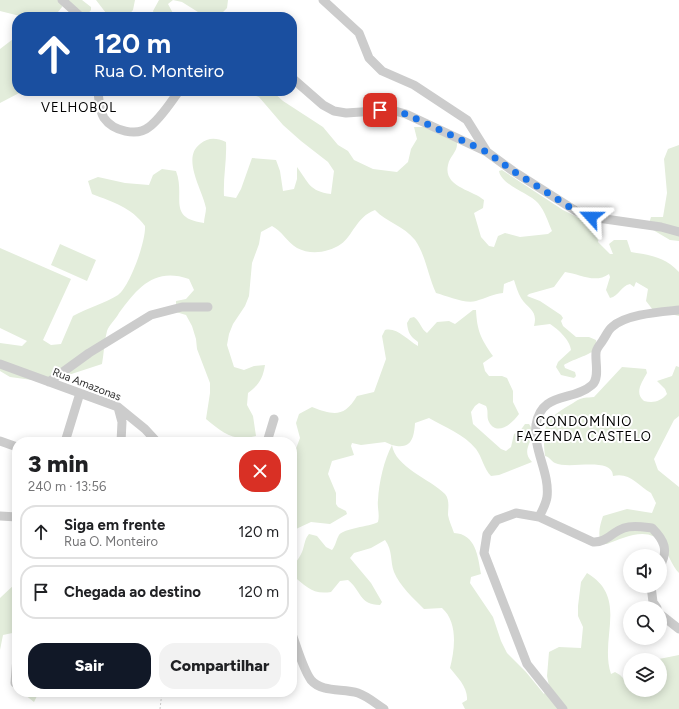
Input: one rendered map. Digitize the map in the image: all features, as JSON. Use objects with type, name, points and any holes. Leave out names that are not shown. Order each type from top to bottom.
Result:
[{"type":"street","points":[[62,0],[75,12]]},
{"type":"street","points":[[323,0],[359,33],[369,58],[382,71],[414,85],[467,120],[487,152]]},
{"type":"street","points":[[297,82],[323,105],[334,110],[346,113],[391,110],[406,114],[487,152],[513,171],[576,211],[591,217],[661,227],[679,232]]},
{"type":"street","points":[[98,96],[99,105],[104,118],[113,126],[124,131],[138,132],[148,128],[175,96]]},
{"type":"street","points":[[49,382],[89,353],[151,315],[182,307],[208,307]]},
{"type":"street","points":[[539,517],[547,499],[547,486],[535,435],[536,423],[544,407],[554,400],[585,390],[594,384],[596,373],[595,351],[612,327],[625,320],[653,313],[679,310]]},
{"type":"street","name":"Rua Amazonas","points":[[0,364],[118,407],[145,429],[152,437]]},
{"type":"street","points":[[67,437],[80,393]]},
{"type":"street","points":[[118,407],[122,422],[121,437]]},
{"type":"street","points":[[268,437],[274,419]]},
{"type":"street","points":[[0,441],[12,445]]},
{"type":"street","points":[[563,709],[527,664],[484,553],[487,534],[497,520],[516,513],[539,517],[593,542],[601,543],[623,528],[638,526],[652,528],[659,535],[664,549]]},
{"type":"street","points":[[0,516],[12,517]]},
{"type":"street","points":[[667,620],[679,629]]},
{"type":"street","points":[[297,646],[310,679],[317,685],[326,688],[356,692],[364,695],[384,709]]},
{"type":"path","points":[[160,709],[161,697]]},
{"type":"green space","points":[[0,0],[82,0],[91,7],[89,12],[73,12],[66,2],[58,12],[12,12],[12,14],[0,11]]},
{"type":"green space","points":[[96,0],[135,0],[131,12],[105,12]]},
{"type":"green space","points":[[159,0],[173,0],[168,4],[172,12],[153,11]]},
{"type":"green space","points":[[173,0],[228,0],[227,8],[223,12],[198,12],[182,2]]},
{"type":"green space","points":[[12,40],[12,96],[13,96],[0,103],[0,49]]},
{"type":"green space","points":[[256,96],[278,96],[323,127],[338,145],[348,151],[354,160],[373,169],[397,172],[408,162],[411,149],[417,139],[414,127],[424,127],[457,142],[456,148],[448,165],[448,172],[454,183],[484,200],[483,208],[474,213],[481,237],[489,246],[494,247],[498,236],[505,233],[520,237],[548,234],[552,231],[538,203],[534,199],[510,185],[501,176],[499,171],[502,170],[563,210],[599,228],[600,231],[598,242],[610,254],[613,254],[609,244],[614,240],[627,240],[631,252],[645,254],[663,260],[674,267],[679,272],[679,316],[653,310],[646,301],[648,289],[636,282],[634,287],[630,284],[627,285],[616,295],[610,298],[606,290],[610,277],[609,274],[604,277],[587,278],[565,272],[554,287],[529,294],[527,296],[540,301],[561,315],[563,318],[561,321],[563,326],[576,337],[589,337],[596,340],[596,347],[592,352],[564,365],[565,368],[575,372],[576,376],[574,378],[561,375],[556,367],[558,362],[571,350],[570,346],[560,332],[550,324],[534,326],[534,313],[521,298],[514,280],[504,284],[503,293],[472,302],[461,301],[436,293],[422,253],[415,240],[406,231],[384,218],[375,210],[363,217],[345,241],[336,247],[325,251],[308,252],[297,248],[272,226],[261,232],[259,244],[252,263],[249,296],[245,306],[233,324],[227,345],[234,367],[244,370],[254,366],[265,365],[260,381],[248,393],[247,405],[253,416],[256,436],[235,437],[229,435],[206,419],[210,383],[197,349],[192,326],[186,315],[176,312],[176,301],[186,299],[194,290],[189,279],[177,276],[157,278],[148,282],[133,295],[107,331],[102,364],[47,382],[10,377],[0,371],[0,343],[22,346],[27,341],[0,328],[0,248],[71,279],[43,340],[51,345],[61,344],[73,316],[108,301],[118,295],[123,290],[132,273],[143,242],[145,226],[140,219],[128,210],[92,194],[88,181],[98,177],[125,183],[149,185],[153,175],[162,169],[176,171],[179,180],[181,211],[185,216],[192,220],[204,223],[206,208],[195,175],[192,158],[195,150],[200,144],[206,140],[216,139],[226,142],[224,196],[236,198],[241,189],[252,158],[276,160],[280,171],[283,191],[294,189],[297,179],[297,167],[310,185],[318,191],[331,194],[334,171],[328,162],[283,125],[259,97]]},
{"type":"green space","points":[[679,145],[679,241],[670,240],[648,227],[651,217],[663,217],[667,193],[664,159],[668,149]]},
{"type":"green space","points":[[60,244],[96,260],[87,281],[51,265]]},
{"type":"green space","points":[[473,310],[476,310],[477,324],[480,334],[485,345],[493,356],[483,363],[485,371],[489,376],[502,376],[507,378],[513,391],[513,402],[519,414],[505,427],[496,428],[489,422],[486,406],[479,403],[471,412],[473,424],[501,449],[506,451],[511,447],[514,434],[520,431],[525,424],[529,424],[532,429],[532,434],[527,452],[528,457],[532,462],[499,475],[491,476],[476,449],[466,439],[429,418],[415,423],[414,434],[410,442],[403,446],[385,442],[361,445],[352,443],[351,446],[354,455],[332,461],[328,474],[336,493],[336,504],[338,507],[346,511],[347,514],[330,524],[311,522],[297,529],[297,446],[300,438],[296,423],[299,414],[312,407],[326,412],[338,413],[347,408],[357,396],[374,392],[386,359],[382,336],[385,330],[394,330],[418,346],[418,342],[411,336],[408,329],[407,323],[410,318],[414,317],[427,333],[437,322],[449,321],[455,324]]},
{"type":"green space","points":[[676,366],[679,367],[679,416],[674,420],[654,459],[658,470],[679,487],[679,573],[667,554],[667,549],[665,549],[658,539],[651,536],[636,534],[607,544],[602,544],[600,541],[600,530],[603,516],[627,509],[652,513],[656,503],[651,493],[629,478],[619,475],[613,476],[611,470],[605,467],[598,465],[561,465],[555,463],[545,456],[544,439],[546,426],[554,416],[580,399],[594,397],[622,367],[646,369],[647,373],[639,391],[641,398],[644,401],[656,401],[664,397],[667,394],[665,389],[657,381],[672,376]]},
{"type":"green space","points":[[392,445],[399,460],[414,472],[439,488],[447,496],[448,515],[454,533],[467,537],[475,548],[479,561],[481,574],[471,577],[470,583],[493,617],[501,641],[507,653],[526,672],[544,694],[549,686],[547,676],[549,652],[559,647],[581,648],[583,627],[578,616],[578,606],[581,582],[587,573],[600,583],[607,594],[610,606],[608,660],[611,674],[615,672],[623,678],[623,697],[667,697],[667,657],[679,655],[679,709],[465,709],[462,703],[467,700],[466,691],[462,682],[450,668],[454,644],[451,621],[442,608],[424,609],[403,587],[394,572],[388,544],[385,540],[371,548],[354,553],[350,558],[371,583],[382,602],[380,605],[364,600],[348,580],[340,581],[331,592],[324,593],[314,591],[305,586],[297,579],[297,561],[309,534],[317,536],[326,547],[332,550],[339,535],[342,533],[378,522],[379,493],[384,464]]},
{"type":"green space","points":[[12,587],[12,633],[3,635],[0,650],[0,598]]},
{"type":"green space","points":[[28,697],[36,697],[34,702]]},
{"type":"district","name":"VELHOBOL","points":[[79,107]]},
{"type":"district","name":"CONDOMÍNIO FAZENDA CASTELO","points":[[584,428]]},
{"type":"route","points":[[380,110],[391,110],[406,114],[487,152],[513,171],[576,211],[591,217]]}]
